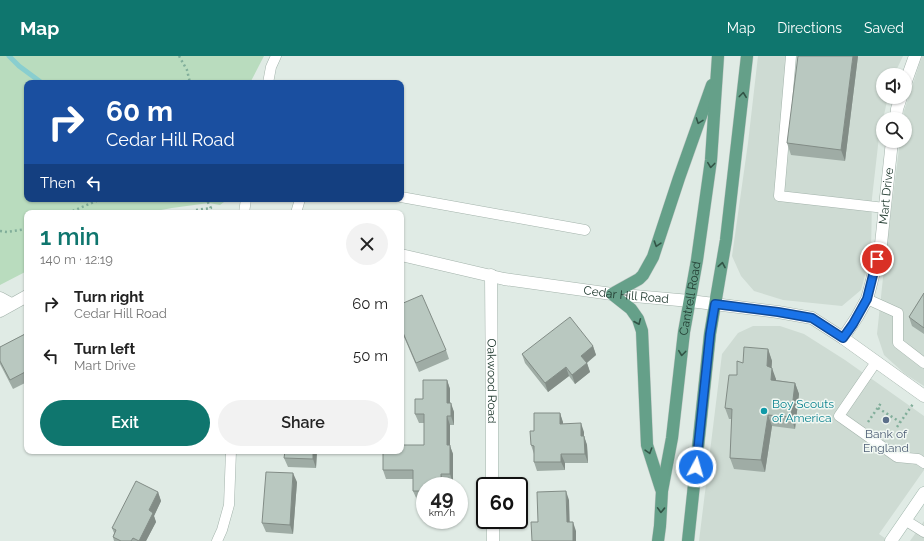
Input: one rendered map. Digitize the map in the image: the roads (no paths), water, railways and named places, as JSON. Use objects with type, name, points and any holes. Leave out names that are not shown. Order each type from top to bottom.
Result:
[{"type":"main road","name":"Cantrell Road","points":[[658,541],[662,491],[672,438],[684,332],[697,260],[711,160],[718,56]]},
{"type":"main road","name":"Cantrell Road","points":[[688,541],[710,334],[726,240],[747,56]]},
{"type":"main road","points":[[662,491],[647,445],[642,331],[638,319],[631,309],[612,294],[643,276],[653,257],[717,71]]},
{"type":"street","points":[[911,68],[915,56]]},
{"type":"street","name":"Mart Drive","points":[[843,338],[867,299],[870,288],[881,244],[891,148]]},
{"type":"street","name":"Cedar Hill Road","points":[[404,256],[504,278],[612,294],[690,301],[778,312],[812,318],[923,392]]},
{"type":"street","name":"Oakwood Road","points":[[491,275],[492,477]]},
{"type":"street","points":[[0,298],[11,304]]},
{"type":"street","points":[[0,311],[24,298]]},
{"type":"street","points":[[891,541],[924,493]]},
{"type":"street","points":[[493,529],[493,541]]},
{"type":"lane","points":[[269,80],[271,67],[276,56]]},
{"type":"lane","points":[[791,56],[779,196],[885,208]]},
{"type":"lane","points":[[404,198],[585,230]]},
{"type":"lane","points":[[867,299],[898,313],[898,343],[924,363]]},
{"type":"lane","points":[[876,362],[839,416],[897,457],[918,459],[924,463]]},
{"type":"lane","points":[[217,541],[222,530],[229,505],[231,454]]},
{"type":"lane","points":[[905,520],[924,532]]},
{"type":"waterway","points":[[9,56],[19,66],[38,80]]},
{"type":"place","name":"Boy Scouts of America","points":[[764,411]]},
{"type":"place","name":"Bank of England","points":[[886,420]]}]
